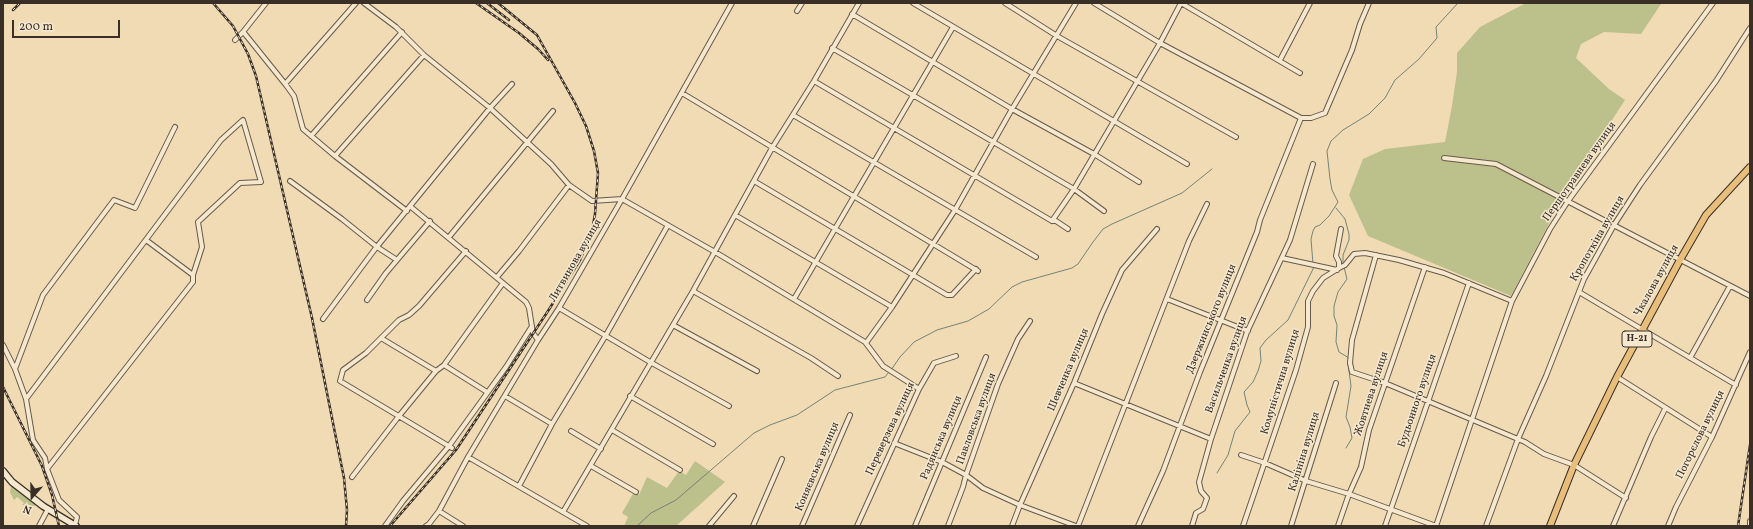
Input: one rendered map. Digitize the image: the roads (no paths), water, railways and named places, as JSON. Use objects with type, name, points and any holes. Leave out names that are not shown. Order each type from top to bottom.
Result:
[{"type":"main road","name":"Чкалова вулиця","points":[[1550,526],[1574,465],[1642,328],[1706,214],[1750,167]]},
{"type":"main road","points":[[3,471],[12,482],[48,509],[76,525]]},
{"type":"street","points":[[235,40],[266,3]]},
{"type":"street","points":[[285,84],[356,3]]},
{"type":"street","points":[[364,3],[402,32],[424,55],[490,108],[551,164],[569,185],[592,201],[622,199],[715,252],[794,298],[866,343],[883,366],[919,389]]},
{"type":"street","name":"Литвинова вулиця","points":[[428,525],[439,512],[468,457],[538,340],[559,308],[732,3]]},
{"type":"street","points":[[797,11],[802,3]]},
{"type":"street","points":[[563,512],[693,291],[772,148],[814,81],[859,3]]},
{"type":"street","points":[[913,3],[1187,164]]},
{"type":"street","points":[[1005,3],[1057,36],[1236,137]]},
{"type":"street","points":[[866,343],[892,307],[912,274],[934,243],[1076,3]]},
{"type":"street","points":[[1094,3],[1160,43],[1301,118],[1311,118],[1325,113],[1352,50],[1360,24],[1369,3]]},
{"type":"street","points":[[1052,221],[1074,189],[1160,43],[1181,3],[1300,73]]},
{"type":"street","points":[[1280,60],[1310,3]]},
{"type":"street","name":"Першотравнева вулиця","points":[[1436,526],[1512,301],[1550,229],[1713,3]]},
{"type":"street","points":[[852,14],[1012,109],[1094,154],[1139,182]]},
{"type":"street","points":[[794,298],[816,263],[953,27]]},
{"type":"street","name":"Кропоткіна вулиця","points":[[1486,526],[1518,439],[1546,376],[1584,279],[1614,226],[1640,185],[1722,72],[1750,28]]},
{"type":"street","points":[[242,32],[294,96],[303,129],[335,156],[407,211]]},
{"type":"street","points":[[311,136],[402,32]]},
{"type":"street","points":[[832,48],[1074,189],[1104,211]]},
{"type":"street","points":[[335,156],[424,55]]},
{"type":"street","points":[[814,81],[1068,229]]},
{"type":"street","points":[[323,319],[377,247],[490,108],[512,84]]},
{"type":"street","points":[[682,93],[977,270],[952,295],[947,295],[754,181]]},
{"type":"street","points":[[449,237],[553,111]]},
{"type":"street","points":[[793,115],[1036,257]]},
{"type":"street","name":"Дзержинського вулиця","points":[[1138,526],[1163,471],[1301,118]]},
{"type":"street","points":[[26,399],[221,140],[243,120],[261,182],[240,182],[198,222],[202,247],[193,275],[193,282],[47,469]]},
{"type":"street","points":[[15,369],[43,295],[114,200],[136,208],[175,127]]},
{"type":"street","points":[[1444,158],[1496,164],[1750,296]]},
{"type":"street","name":"Васильченка вулиця","points":[[1192,526],[1196,513],[1202,509],[1207,498],[1201,491],[1199,482],[1211,439],[1248,331],[1296,224],[1313,164]]},
{"type":"street","points":[[290,180],[377,247],[397,260]]},
{"type":"street","points":[[497,277],[569,185]]},
{"type":"street","points":[[894,443],[942,462],[966,475],[983,488],[1020,505],[1077,526],[1189,241],[1207,204]]},
{"type":"street","points":[[411,207],[430,221],[528,304],[533,333],[538,340]]},
{"type":"street","points":[[735,216],[892,307]]},
{"type":"street","points":[[368,300],[386,273],[430,221]]},
{"type":"street","points":[[519,486],[552,424],[606,335],[668,225]]},
{"type":"street","name":"Шевченка вулиця","points":[[1012,526],[1122,270],[1157,229]]},
{"type":"street","points":[[1340,229],[1336,256],[1341,267]]},
{"type":"street","points":[[146,240],[193,275]]},
{"type":"street","points":[[450,447],[340,381],[343,370],[366,353],[399,320],[409,315],[419,306],[466,251]]},
{"type":"street","name":"Комуністична вулиця","points":[[1243,526],[1296,370],[1308,327],[1308,301],[1313,290],[1322,278],[1341,267],[1354,254],[1365,253],[1376,255]]},
{"type":"street","points":[[1512,301],[1425,267],[1376,255],[1352,340],[1350,363],[1352,372],[1385,383],[1427,402],[1518,439],[1544,454],[1574,465],[1626,498]]},
{"type":"street","points":[[1282,258],[1341,267]]},
{"type":"street","name":"Жовтнева вулиця","points":[[1338,526],[1349,494],[1362,466],[1369,430],[1425,267]]},
{"type":"street","points":[[352,477],[436,371],[444,366],[503,283]]},
{"type":"street","name":"Будьонного вулиця","points":[[1385,526],[1469,283]]},
{"type":"street","points":[[1690,358],[1730,286]]},
{"type":"street","points":[[693,291],[810,358],[838,376]]},
{"type":"street","points":[[1579,292],[1736,385]]},
{"type":"street","points":[[1167,299],[1248,331]]},
{"type":"street","points":[[559,308],[650,362],[729,406]]},
{"type":"street","name":"Павловська вулиця","points":[[948,526],[998,384],[1018,339],[1030,320]]},
{"type":"street","points":[[673,325],[757,371]]},
{"type":"street","points":[[386,526],[403,501],[450,447],[532,326]]},
{"type":"street","points":[[381,338],[436,371]]},
{"type":"street","points":[[3,345],[15,369],[26,399],[33,440],[45,458],[47,469],[59,500],[77,518],[76,525]]},
{"type":"street","name":"Погорєлова вулиця","points":[[1668,526],[1676,507],[1712,437],[1750,352]]},
{"type":"street","name":"Переверзєва вулиця","points":[[857,526],[919,389],[934,363],[956,356]]},
{"type":"street","name":"Радянська вулиця","points":[[915,526],[986,357]]},
{"type":"street","points":[[444,366],[487,392]]},
{"type":"street","points":[[1617,377],[1712,437]]},
{"type":"street","name":"Калініна вулиця","points":[[1291,526],[1336,382]]},
{"type":"street","points":[[1074,383],[1211,439]]},
{"type":"street","points":[[505,396],[552,424]]},
{"type":"street","points":[[630,396],[713,444]]},
{"type":"street","points":[[1613,526],[1651,437],[1666,409]]},
{"type":"street","name":"Коняєвська вулиця","points":[[802,526],[850,415]]},
{"type":"street","points":[[612,430],[680,470]]},
{"type":"street","points":[[571,431],[601,449]]},
{"type":"street","points":[[1241,455],[1265,463],[1306,481],[1349,494],[1436,526]]},
{"type":"street","points":[[468,457],[587,526]]},
{"type":"street","points":[[753,526],[782,459]]},
{"type":"street","points":[[591,466],[636,492]]},
{"type":"street","points":[[709,526],[734,496]]},
{"type":"street","points":[[39,526],[48,509]]},
{"type":"street","points":[[439,512],[463,526]]},
{"type":"street","points":[[1750,521],[1750,526]]},
{"type":"waterway","points":[[1313,264],[1311,239],[1313,231],[1315,227],[1320,225],[1329,216],[1338,202],[1332,190],[1330,179],[1327,151],[1331,141],[1343,130],[1369,114],[1385,98],[1395,80],[1419,59],[1437,38],[1436,27],[1458,3]]},
{"type":"waterway","points":[[891,370],[900,357],[914,342],[937,330],[968,321],[989,309],[1012,287],[1022,282],[1072,268],[1078,264],[1103,229],[1182,193],[1212,169]]},
{"type":"waterway","points":[[1336,208],[1345,219],[1349,234],[1349,240],[1343,255],[1343,264]]},
{"type":"waterway","points":[[1217,473],[1228,455],[1235,431],[1250,412],[1244,392],[1253,382],[1258,371],[1261,361],[1260,348],[1266,340],[1288,320],[1314,267]]},
{"type":"waterway","points":[[1344,267],[1347,279],[1338,292],[1334,306],[1334,316],[1337,325],[1336,342],[1339,352],[1349,358]]},
{"type":"waterway","points":[[1346,448],[1352,438],[1346,417],[1351,386],[1348,363]]},
{"type":"waterway","points":[[637,526],[651,513],[676,500],[754,433],[770,425],[797,415],[835,390],[885,377],[889,372]]},
{"type":"railway","points":[[13,10],[20,3]]},
{"type":"railway","points":[[213,3],[233,26],[248,54],[256,76],[312,318],[344,478],[347,510],[346,526]]},
{"type":"railway","points":[[476,3],[519,33],[538,49],[548,60]]},
{"type":"railway","points":[[487,3],[509,20]]},
{"type":"railway","points":[[390,526],[456,450],[580,260],[592,231],[595,214],[598,173],[594,151],[586,126],[575,103],[537,35],[498,3]]},
{"type":"railway","points":[[3,387],[42,466],[52,495],[59,526]]},
{"type":"railway","points":[[1738,526],[1750,445]]}]
